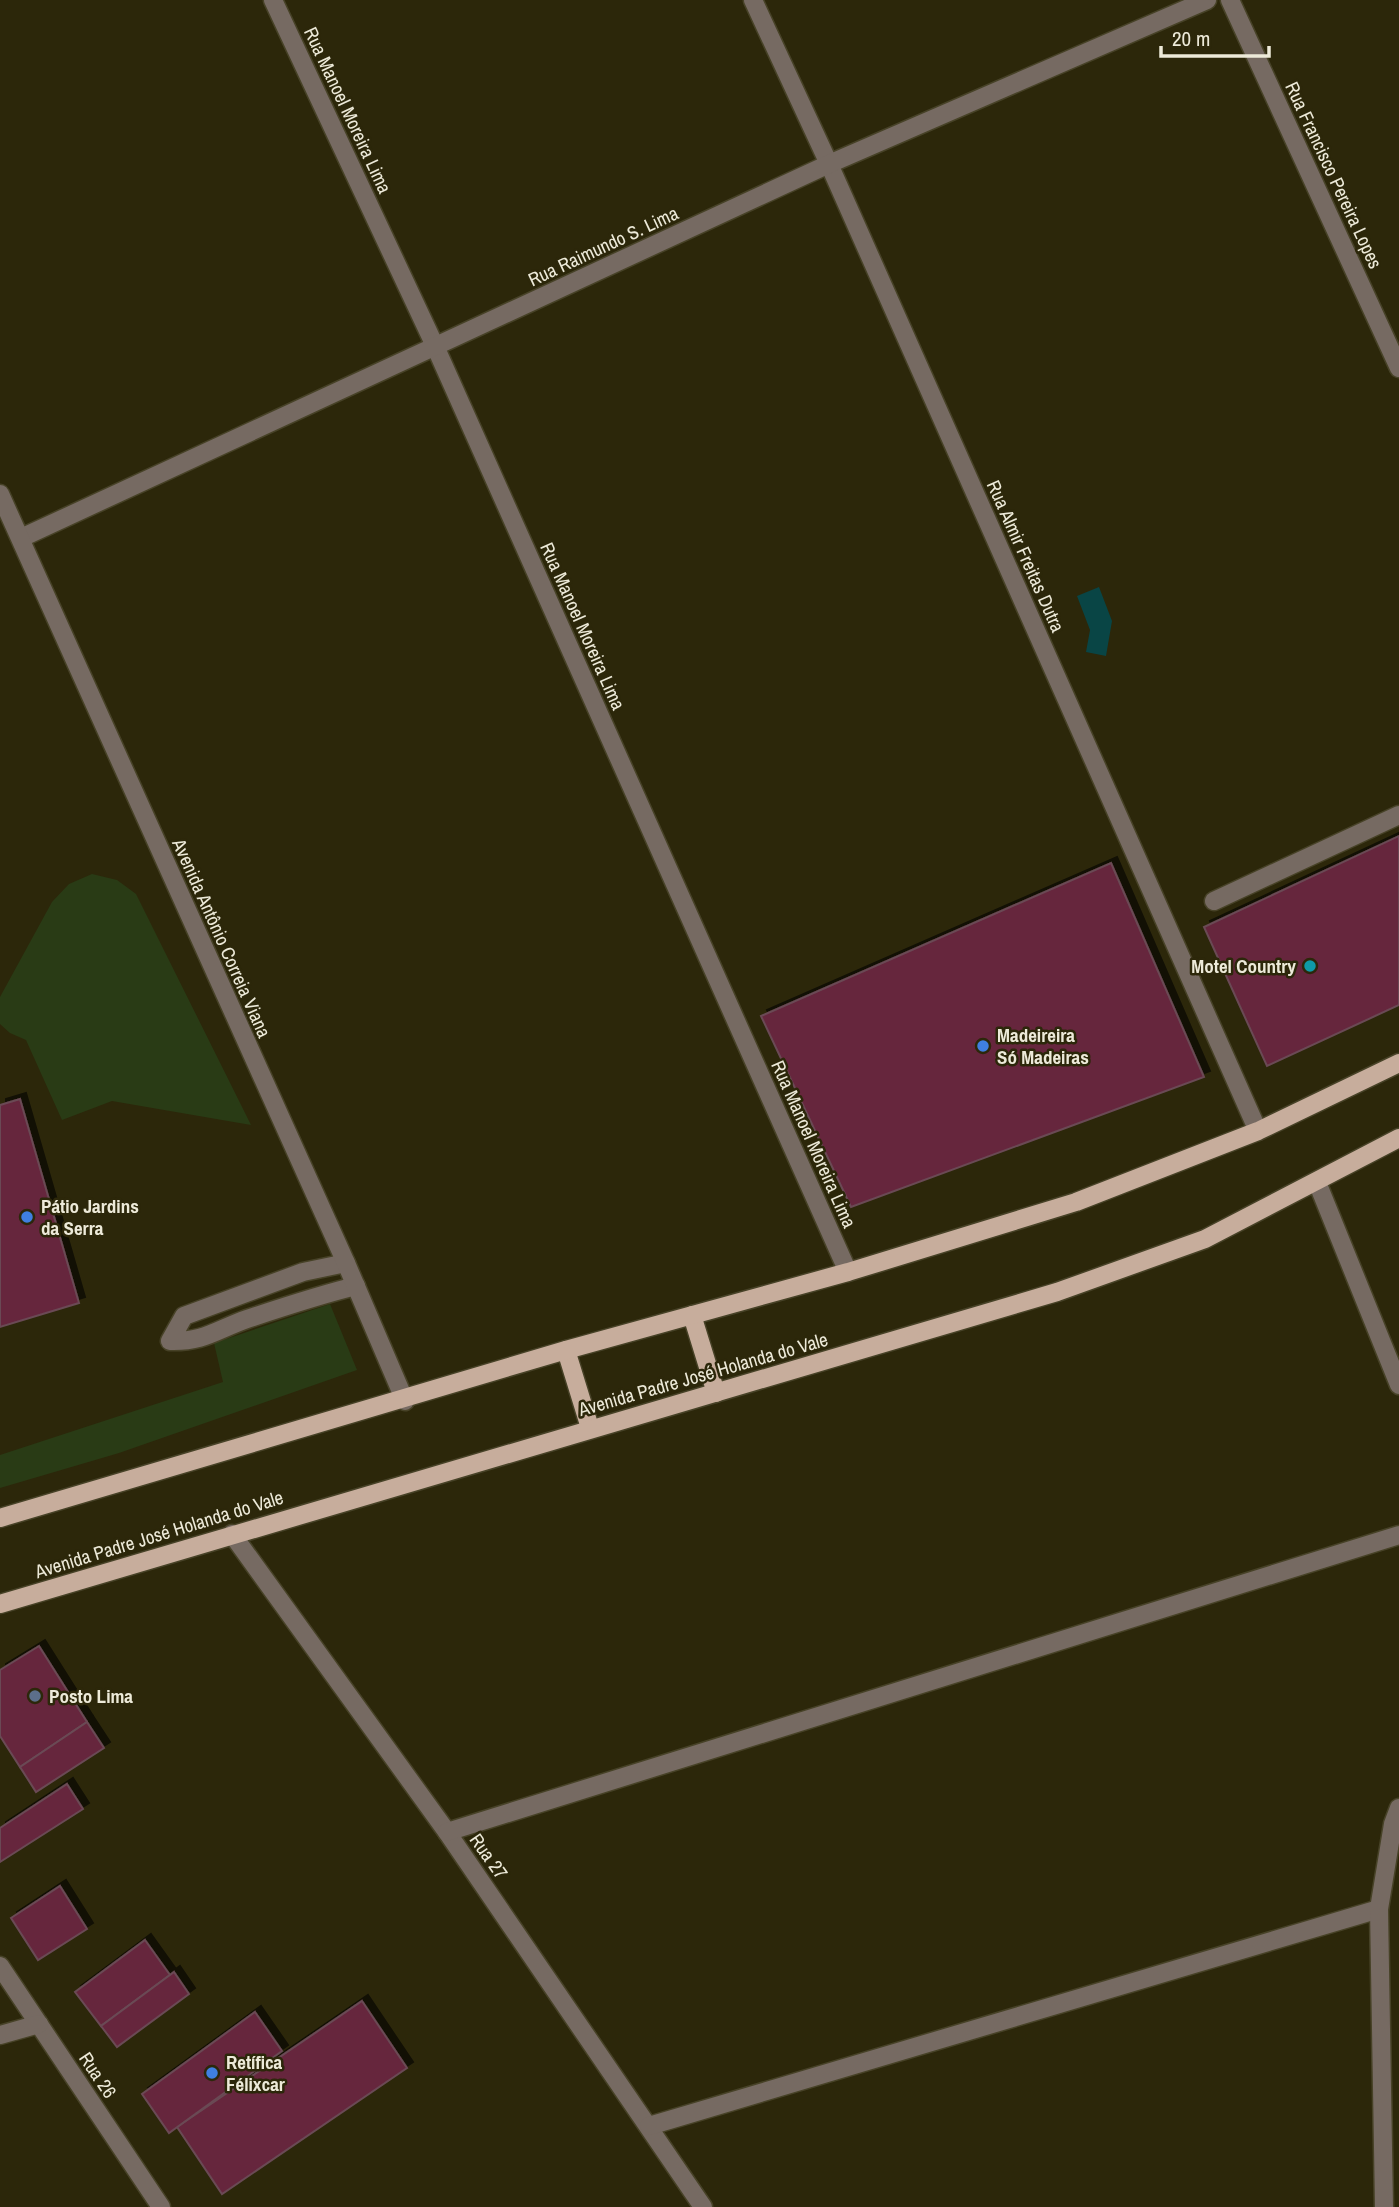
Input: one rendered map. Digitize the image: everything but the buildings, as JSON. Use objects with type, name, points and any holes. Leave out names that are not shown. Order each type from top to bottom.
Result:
[{"type":"main road","points":[[0,1518],[405,1401],[566,1350],[848,1272],[1076,1202],[1258,1131],[1399,1063]]},
{"type":"main road","name":"Avenida Padre José Holanda do Vale","points":[[0,1604],[1057,1292],[1205,1239],[1399,1138]]},
{"type":"main road","points":[[692,1315],[716,1393]]},
{"type":"main road","points":[[566,1350],[590,1428]]},
{"type":"street","name":"Rua Manoel Moreira Lima","points":[[273,0],[435,346],[848,1272]]},
{"type":"street","name":"Rua Almir Freitas Dutra","points":[[753,0],[829,164],[1258,1131]]},
{"type":"street","name":"Rua Raimundo S. Lima","points":[[21,538],[829,164],[1207,0]]},
{"type":"street","name":"Rua Francisco Pereira Lopes","points":[[1230,0],[1399,368]]},
{"type":"street","name":"Avenida Antônio Correia Viana","points":[[0,494],[346,1263],[405,1401]]},
{"type":"street","points":[[1214,901],[1399,816]]},
{"type":"street","points":[[1317,1182],[1399,1385]]},
{"type":"street","points":[[346,1263],[303,1272],[184,1316],[170,1341],[196,1342],[225,1327],[299,1301],[356,1286]]},
{"type":"street","name":"Rua 27","points":[[232,1534],[447,1832],[703,2207]]},
{"type":"street","points":[[447,1832],[1399,1535]]},
{"type":"street","points":[[1384,2207],[1379,1909],[1393,1824],[1399,1808]]},
{"type":"street","points":[[649,2126],[1379,1909]]},
{"type":"street","name":"Rua 26","points":[[0,1966],[161,2207]]},
{"type":"street","points":[[0,2035],[39,2024]]},
{"type":"green space","points":[[92,874],[117,880],[136,894],[251,1125],[112,1101],[62,1120],[26,1040],[10,1033],[0,1024],[0,997],[52,902],[69,884]]},
{"type":"green space","points":[[330,1304],[357,1370],[119,1453],[0,1488],[0,1455],[223,1382],[214,1343]]},
{"type":"water","points":[[1099,587],[1112,621],[1106,656],[1086,652],[1090,630],[1077,596]]},
{"type":"place","name":"Motel Country","points":[[1310,966]]},
{"type":"place","name":"Madeireira Só Madeiras","points":[[983,1046]]},
{"type":"place","name":"Pátio Jardins da Serra","points":[[27,1217]]},
{"type":"place","name":"Posto Lima","points":[[35,1696]]},
{"type":"place","name":"Retífica Félixcar","points":[[212,2073]]}]
